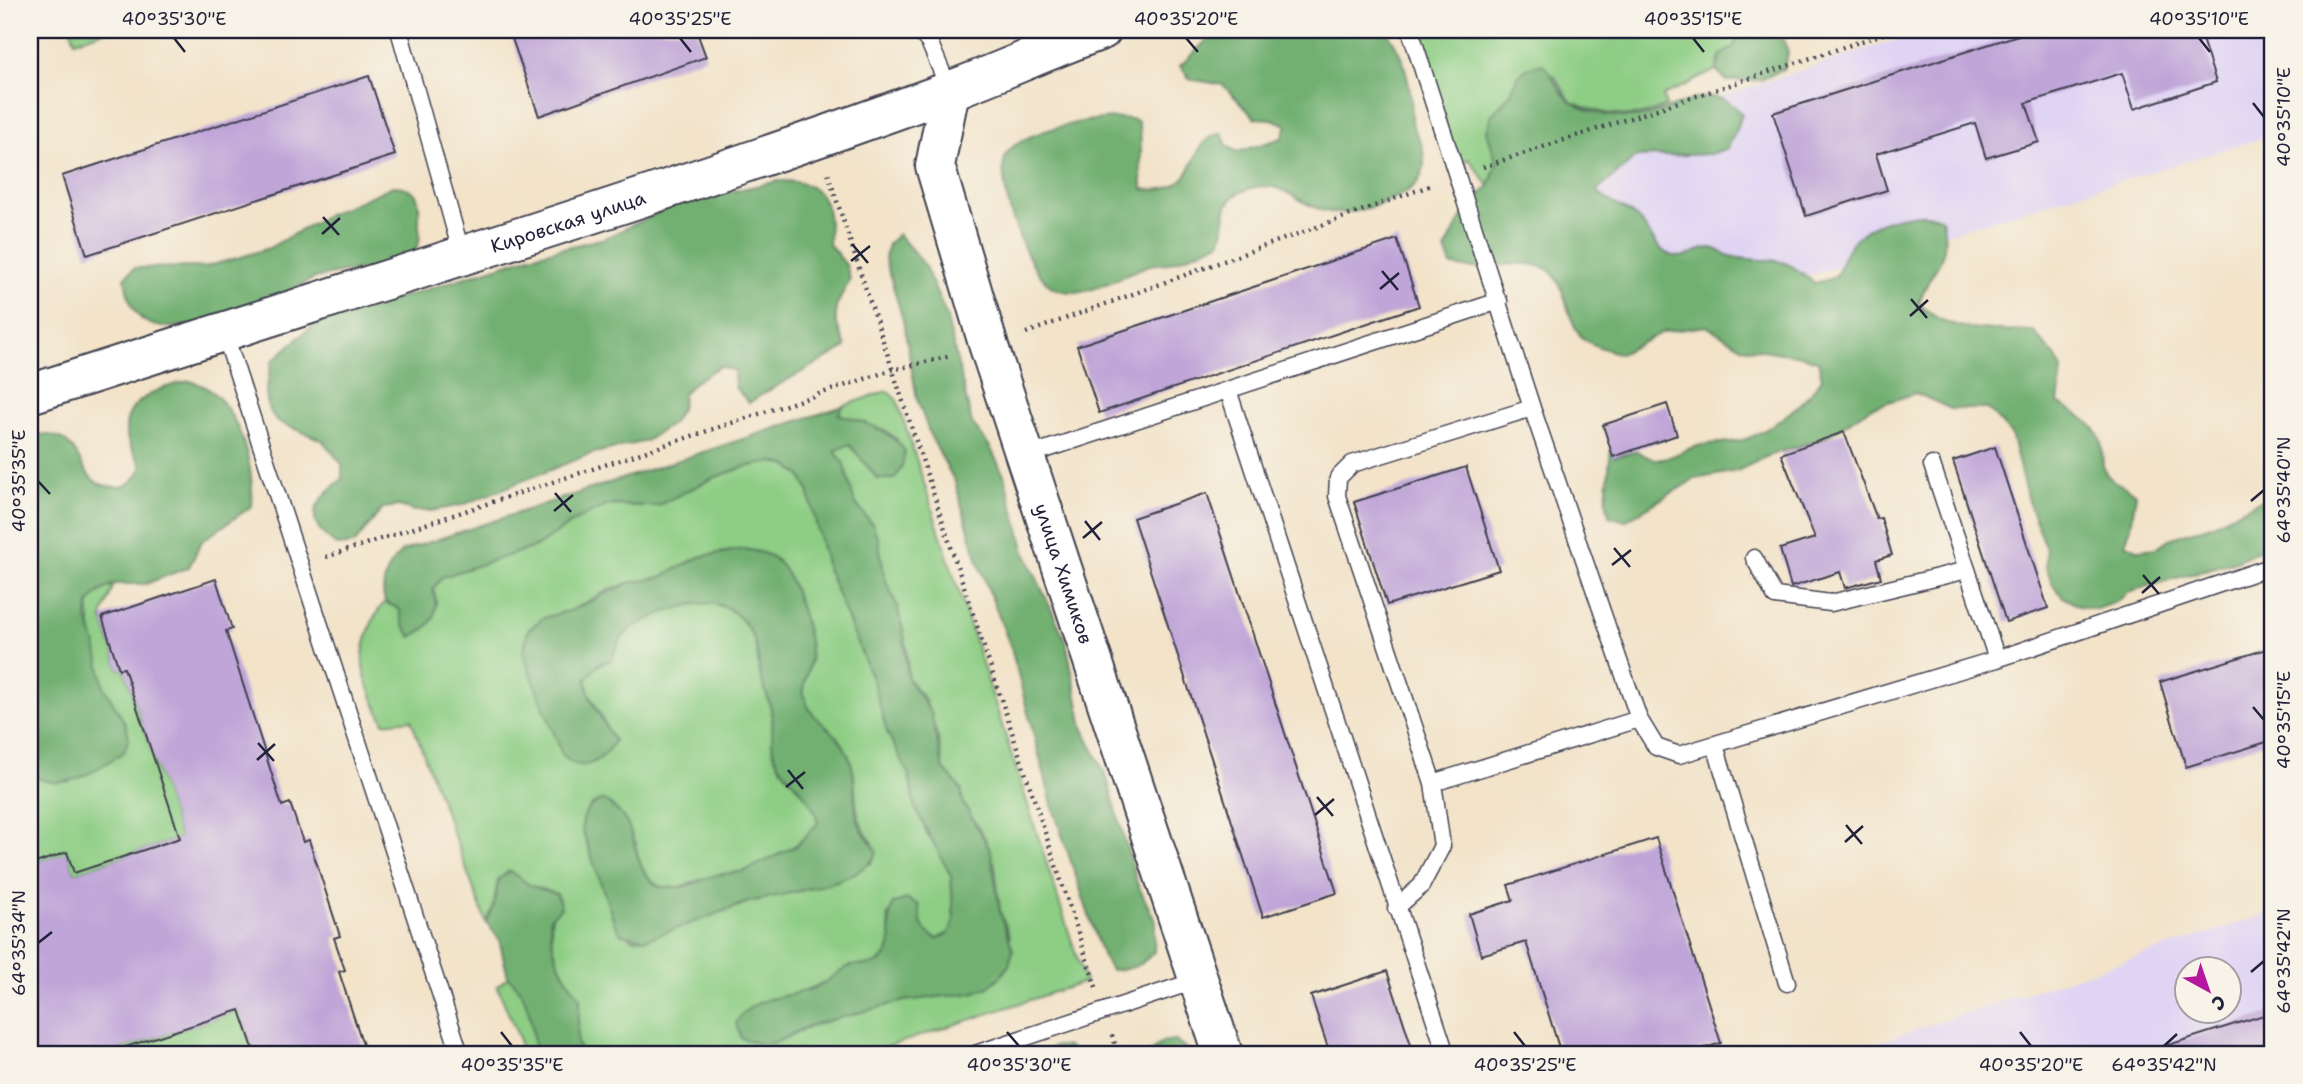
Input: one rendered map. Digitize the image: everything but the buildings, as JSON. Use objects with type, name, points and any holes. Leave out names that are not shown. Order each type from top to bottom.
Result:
[{"type":"street","name":"Кировская улица","points":[[30,393],[462,255],[815,137],[950,91],[1056,40],[1102,30]]},
{"type":"street","name":"улица Химиков","points":[[950,91],[935,166],[989,347],[1223,1054]]},
{"type":"lane","points":[[399,30],[462,255]]},
{"type":"lane","points":[[919,30],[934,37],[950,91]]},
{"type":"lane","points":[[1410,30],[1532,408],[1639,719],[1656,747],[1679,755],[1715,745],[1997,659],[2273,566]]},
{"type":"lane","points":[[1025,457],[1499,301]]},
{"type":"lane","points":[[223,330],[460,1054]]},
{"type":"lane","points":[[1228,390],[1446,1054]]},
{"type":"lane","points":[[1396,908],[1421,886],[1442,846],[1433,783],[1337,496],[1338,478],[1352,464],[1532,408]]},
{"type":"lane","points":[[1931,465],[1997,659]]},
{"type":"lane","points":[[1754,558],[1775,596],[1831,603],[1967,570]]},
{"type":"lane","points":[[1433,783],[1639,719]]},
{"type":"lane","points":[[1715,745],[1787,983]]},
{"type":"lane","points":[[975,1054],[1198,980]]},
{"type":"path","points":[[299,566],[892,370],[989,347],[1457,176],[1895,30]]},
{"type":"path","points":[[815,137],[1118,1054]]},
{"type":"shaded area","points":[[1927,30],[2273,30],[2273,135],[1605,337],[1542,154]]},
{"type":"shaded area","points":[[2273,912],[2273,1054],[1842,1054]]},
{"type":"green space","points":[[71,30],[108,30],[75,41]]},
{"type":"green space","points":[[1226,30],[1386,30],[1403,63],[1411,100],[1412,123],[1423,151],[1424,163],[1418,181],[1396,197],[1365,209],[1342,213],[1318,209],[1278,188],[1255,187],[1241,192],[1229,202],[1220,242],[1168,263],[1153,264],[1083,291],[1059,290],[1047,283],[1025,251],[1009,207],[1004,168],[1006,155],[1014,146],[1028,138],[1067,125],[1109,119],[1138,121],[1143,189],[1162,189],[1176,185],[1185,177],[1202,146],[1210,138],[1222,133],[1227,146],[1238,152],[1282,138],[1287,125],[1272,119],[1255,118],[1223,85],[1190,79],[1180,66],[1210,37]]},
{"type":"green space","points":[[1417,30],[1733,30],[1739,36],[1733,48],[1721,55],[1716,70],[1663,96],[1666,106],[1642,114],[1618,115],[1571,102],[1554,75],[1517,77],[1511,93],[1491,116],[1487,132],[1497,164],[1489,186],[1469,159],[1458,163]]},
{"type":"green space","points":[[1733,30],[1769,30],[1773,36],[1785,41],[1788,54],[1783,69],[1761,80],[1727,81],[1716,70],[1721,55],[1733,48],[1739,36]]},
{"type":"green space","points":[[1543,64],[1568,99],[1599,113],[1620,117],[1648,115],[1709,97],[1732,104],[1742,115],[1728,148],[1711,154],[1636,157],[1597,191],[1636,217],[1663,251],[1679,257],[1713,248],[1745,259],[1773,260],[1790,265],[1814,283],[1830,279],[1837,274],[1851,244],[1871,227],[1915,214],[1928,214],[1942,219],[1942,255],[1919,303],[1943,321],[1957,325],[1987,330],[2033,331],[2055,356],[2062,369],[2058,403],[2093,427],[2101,441],[2106,473],[2110,479],[2136,493],[2131,527],[2125,543],[2139,550],[2156,548],[2169,539],[2211,525],[2273,494],[2273,544],[2236,561],[2131,591],[2116,602],[2097,609],[2079,606],[2064,598],[2053,585],[2046,567],[2046,550],[2028,501],[2011,434],[1988,409],[1951,409],[1916,393],[1870,408],[1823,439],[1770,455],[1737,471],[1695,479],[1625,521],[1609,516],[1606,499],[1611,447],[1614,457],[1638,451],[1654,459],[1661,459],[1698,446],[1746,439],[1788,414],[1808,396],[1822,378],[1818,361],[1742,347],[1706,326],[1663,332],[1620,354],[1585,340],[1573,322],[1557,280],[1543,267],[1520,264],[1462,268],[1451,265],[1445,250],[1466,208],[1489,186],[1497,164],[1487,131],[1491,116],[1511,93],[1517,77],[1529,67]]},
{"type":"green space","points":[[778,181],[806,185],[822,197],[826,206],[829,244],[846,265],[850,279],[836,307],[836,322],[846,347],[749,403],[735,387],[734,371],[720,366],[693,383],[683,394],[681,409],[673,423],[646,441],[590,454],[462,505],[431,511],[415,511],[399,506],[383,508],[354,544],[338,546],[319,528],[315,512],[324,496],[342,479],[342,464],[322,440],[276,421],[268,407],[266,392],[272,361],[325,315],[410,295],[534,255],[605,238],[679,203]]},
{"type":"green space","points":[[393,186],[410,189],[419,204],[419,242],[414,251],[403,259],[378,267],[325,275],[254,307],[192,325],[156,326],[143,320],[132,306],[125,277],[134,268],[205,267],[244,256],[269,248],[328,215]]},
{"type":"green space","points":[[898,234],[924,264],[946,315],[972,423],[990,447],[1004,475],[1026,555],[1066,641],[1083,727],[1107,778],[1137,883],[1155,921],[1154,952],[1144,961],[1129,968],[1111,970],[1103,957],[1053,808],[1011,648],[978,562],[955,482],[930,435],[917,399],[903,320],[885,259],[888,244]]},
{"type":"green space","points":[[190,381],[206,388],[220,399],[240,432],[250,471],[252,506],[202,541],[189,567],[146,584],[114,584],[99,592],[89,603],[87,618],[96,645],[104,687],[125,723],[129,737],[124,752],[90,773],[71,780],[52,782],[30,776],[30,434],[51,435],[62,439],[70,445],[84,469],[96,482],[105,486],[127,485],[142,467],[127,437],[126,424],[130,414],[145,397]]},
{"type":"green space","points":[[887,391],[897,400],[1085,982],[865,1054],[580,1054],[577,1041],[580,997],[558,961],[552,936],[551,922],[557,894],[531,886],[509,871],[498,879],[493,909],[486,922],[411,720],[384,723],[370,691],[364,672],[363,655],[371,625],[385,602],[399,609],[403,624],[437,604],[433,589],[442,577],[537,546],[578,519],[608,505],[657,506],[713,478],[744,467],[773,462],[789,466],[801,476],[808,490],[827,568],[873,681],[895,747],[909,775],[927,835],[938,847],[951,876],[954,920],[950,933],[937,939],[925,933],[920,920],[887,915],[892,944],[885,957],[874,965],[848,967],[820,985],[782,998],[768,999],[774,1043],[862,1010],[909,1000],[956,995],[1010,936],[1000,912],[995,865],[985,838],[963,803],[961,789],[943,768],[939,741],[925,700],[908,679],[907,649],[897,606],[885,579],[872,524],[855,503],[843,462],[835,451],[849,443],[878,479],[898,440],[887,432],[838,414],[843,406]],"holes":[[[743,549],[774,558],[795,591],[810,651],[804,684],[805,699],[814,716],[845,748],[849,757],[853,768],[857,810],[873,843],[872,863],[812,888],[750,902],[645,939],[632,939],[615,924],[582,829],[636,842],[639,862],[649,881],[661,887],[674,888],[713,876],[741,872],[772,859],[812,831],[818,823],[815,811],[804,793],[779,766],[775,757],[771,709],[760,674],[756,645],[745,623],[725,607],[702,603],[689,605],[645,620],[624,635],[612,660],[593,669],[588,677],[587,689],[614,741],[559,744],[523,653],[528,630],[544,618],[572,610],[610,589],[661,577],[699,557]]]},
{"type":"green space","points":[[843,406],[838,414],[884,432],[905,451],[902,467],[894,479],[878,479],[849,444],[835,451],[843,462],[855,503],[872,524],[878,538],[885,579],[897,606],[904,634],[908,679],[931,713],[943,768],[961,789],[963,803],[991,851],[1000,912],[1013,950],[1009,965],[1000,977],[988,987],[972,993],[904,1001],[808,1026],[774,1043],[757,1043],[741,1038],[736,1023],[752,1006],[810,990],[845,968],[876,963],[884,958],[890,946],[889,918],[894,903],[907,899],[919,905],[922,925],[937,939],[949,933],[954,920],[951,876],[915,808],[909,775],[887,732],[873,681],[827,568],[808,490],[801,476],[789,466],[773,462],[744,467],[713,478],[657,506],[608,505],[578,519],[537,546],[442,577],[433,589],[436,606],[430,624],[411,637],[403,624],[399,609],[385,602],[383,588],[389,568],[402,551]]},
{"type":"green space","points":[[743,549],[770,556],[784,569],[789,579],[800,606],[810,648],[805,699],[808,707],[845,748],[853,770],[857,816],[862,830],[877,853],[868,865],[836,881],[742,904],[645,939],[621,934],[615,924],[582,829],[583,819],[593,805],[602,800],[616,809],[625,820],[642,867],[649,878],[660,887],[683,887],[716,875],[745,871],[796,846],[818,823],[815,813],[775,757],[772,747],[772,715],[760,674],[756,646],[745,623],[736,614],[725,607],[702,603],[676,608],[630,629],[619,642],[612,660],[600,663],[586,679],[590,698],[614,741],[604,755],[590,764],[583,765],[568,761],[562,754],[523,653],[528,630],[543,618],[572,610],[628,583],[661,577],[699,557]]},
{"type":"green space","points":[[114,584],[102,617],[119,669],[124,668],[180,838],[74,873],[67,853],[30,865],[30,776],[50,782],[96,768],[124,752],[126,732],[104,688],[89,608],[93,597]]},
{"type":"green space","points":[[510,871],[531,886],[557,894],[561,908],[550,918],[552,940],[562,970],[580,997],[577,1041],[580,1054],[535,1054],[526,1002],[522,992],[508,977],[499,939],[486,922],[493,909],[499,879]]},
{"type":"green space","points":[[508,977],[522,992],[526,1002],[535,1054],[521,1054],[519,1038],[497,986]]},
{"type":"green space","points":[[240,1010],[255,1054],[104,1054]]},
{"type":"green space","points":[[1175,1040],[1194,1054],[1149,1054],[1162,1042]]},
{"type":"green space","points":[[1056,1046],[1066,1046],[1080,1054],[1037,1054]]}]
